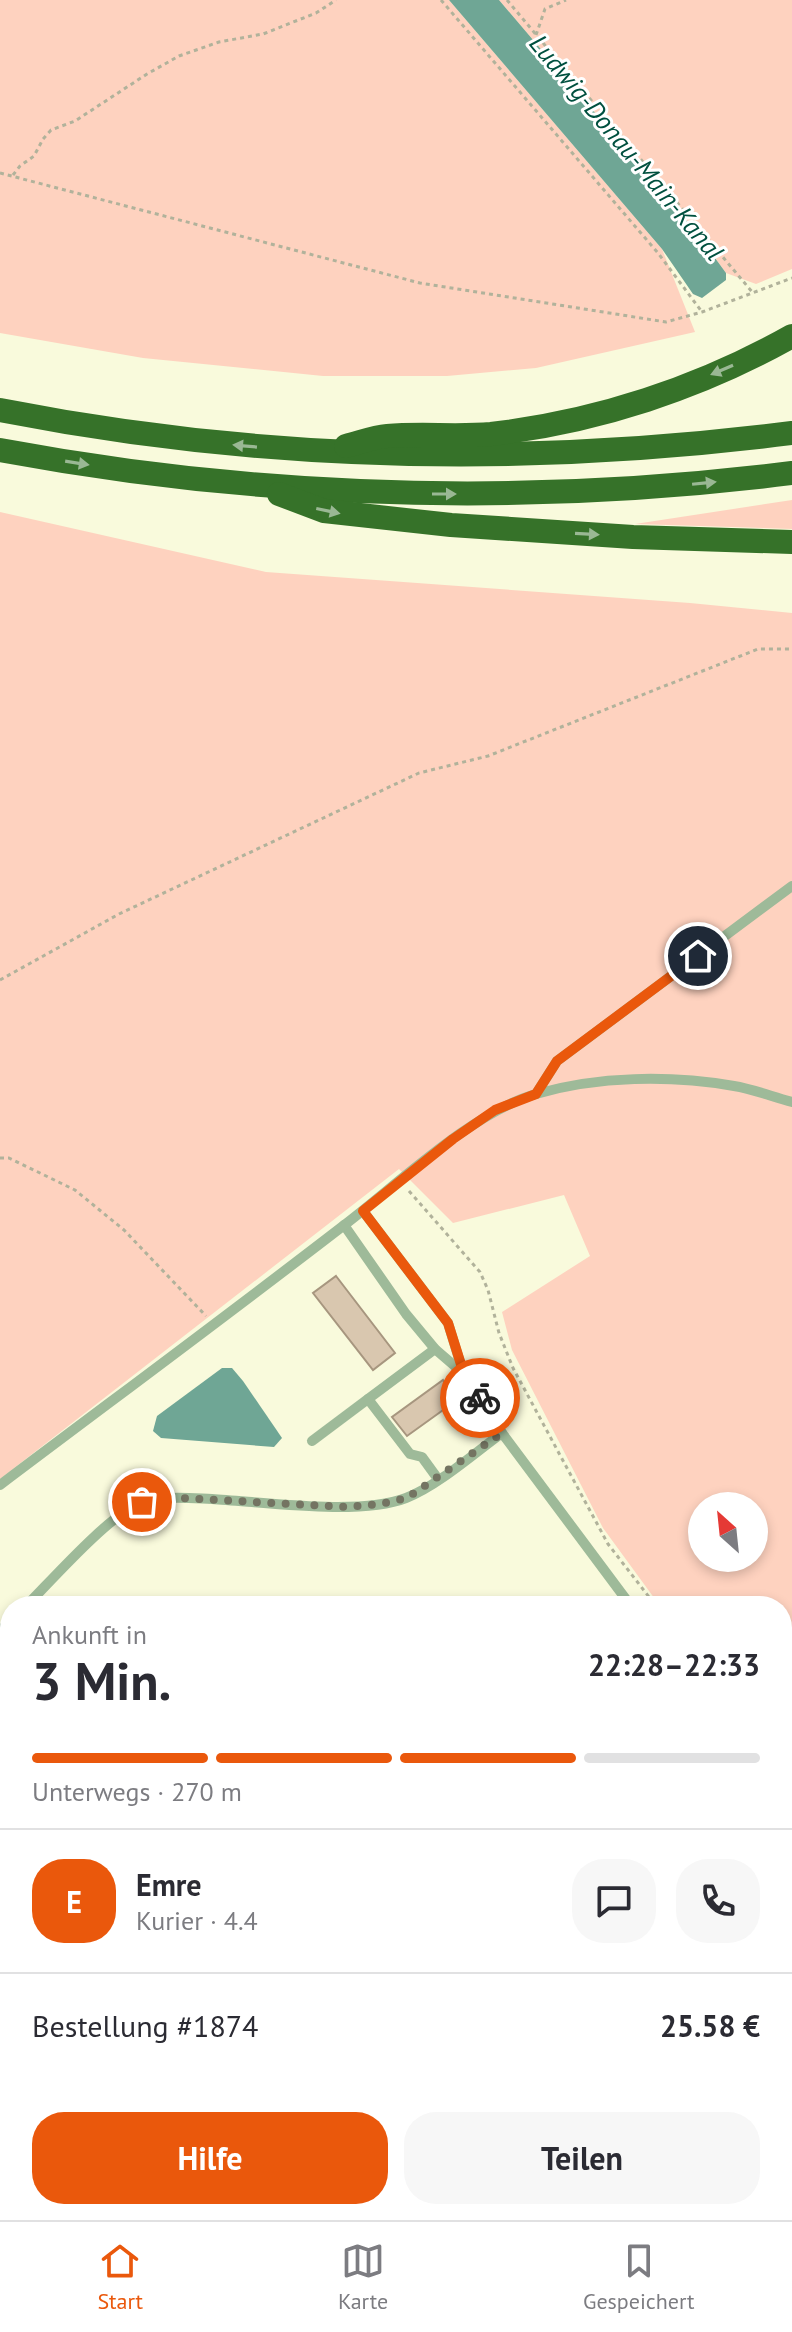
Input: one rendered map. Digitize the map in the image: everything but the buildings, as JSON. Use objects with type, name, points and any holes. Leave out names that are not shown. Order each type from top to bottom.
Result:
[{"type":"highway","points":[[323,452],[385,436],[492,433],[610,411],[707,377],[792,336]]},
{"type":"highway","points":[[0,410],[170,438],[385,456],[542,456],[697,445],[792,433]]},
{"type":"highway","points":[[0,450],[109,468],[255,485],[412,494],[491,494],[673,486],[792,473]]},
{"type":"highway","points":[[255,485],[324,511],[387,519],[516,530],[792,542]]},
{"type":"lane","points":[[536,1094],[557,1061],[792,886]]},
{"type":"lane","points":[[0,1485],[495,1110],[536,1094],[604,1082],[661,1079],[736,1086],[792,1102]]},
{"type":"lane","points":[[363,1211],[448,1323],[464,1374],[502,1433],[624,1596]]},
{"type":"lane","points":[[344,1225],[406,1314],[435,1349],[464,1374]]},
{"type":"lane","points":[[312,1441],[435,1349]]},
{"type":"lane","points":[[368,1399],[410,1454],[422,1457],[438,1479]]},
{"type":"lane","points":[[36,1596],[111,1523],[142,1502],[180,1498],[347,1507],[380,1504],[407,1498],[502,1433]]},
{"type":"path","points":[[12,176],[34,156],[51,130],[75,121],[179,56],[219,42],[263,34],[316,13],[336,0]]},
{"type":"path","points":[[441,0],[658,253],[702,312]]},
{"type":"path","points":[[507,0],[753,293]]},
{"type":"path","points":[[536,35],[545,9],[566,0]]},
{"type":"path","points":[[0,173],[420,283],[666,322],[702,312],[792,278]]},
{"type":"path","points":[[0,980],[119,914],[419,773],[488,756],[758,649],[792,649]]},
{"type":"path","points":[[0,1158],[9,1158],[75,1190],[124,1230],[214,1324]]},
{"type":"path","points":[[401,1182],[480,1272],[513,1368],[608,1544],[648,1596]]},
{"type":"shaded area","points":[[0,0],[449,0],[662,249],[695,332],[536,368],[447,376],[323,376],[143,358],[0,333]]},
{"type":"shaded area","points":[[499,0],[792,0],[792,269],[756,284],[726,273],[693,228]]},
{"type":"shaded area","points":[[792,500],[792,529],[635,524]]},
{"type":"shaded area","points":[[0,512],[266,572],[792,613],[792,1596],[653,1596],[603,1528],[512,1350],[502,1312],[590,1256],[564,1195],[453,1223],[399,1169],[0,1479]]},
{"type":"water","points":[[449,0],[499,0],[693,228],[726,273],[726,280],[702,298],[693,294],[662,249]]},
{"type":"water","points":[[222,1368],[232,1368],[282,1438],[274,1447],[161,1438],[153,1431],[157,1416]]},
{"type":"way so far","points":[[142,1502],[180,1498],[347,1507],[407,1498],[502,1433],[480,1398]]},
{"type":"route","points":[[480,1398],[464,1374],[448,1323],[363,1211],[453,1139],[495,1110],[536,1094],[557,1061],[698,956]]},
{"type":"water label","name":"Ludwig-Donau-Main-Kanal","points":[[627,147]]}]
